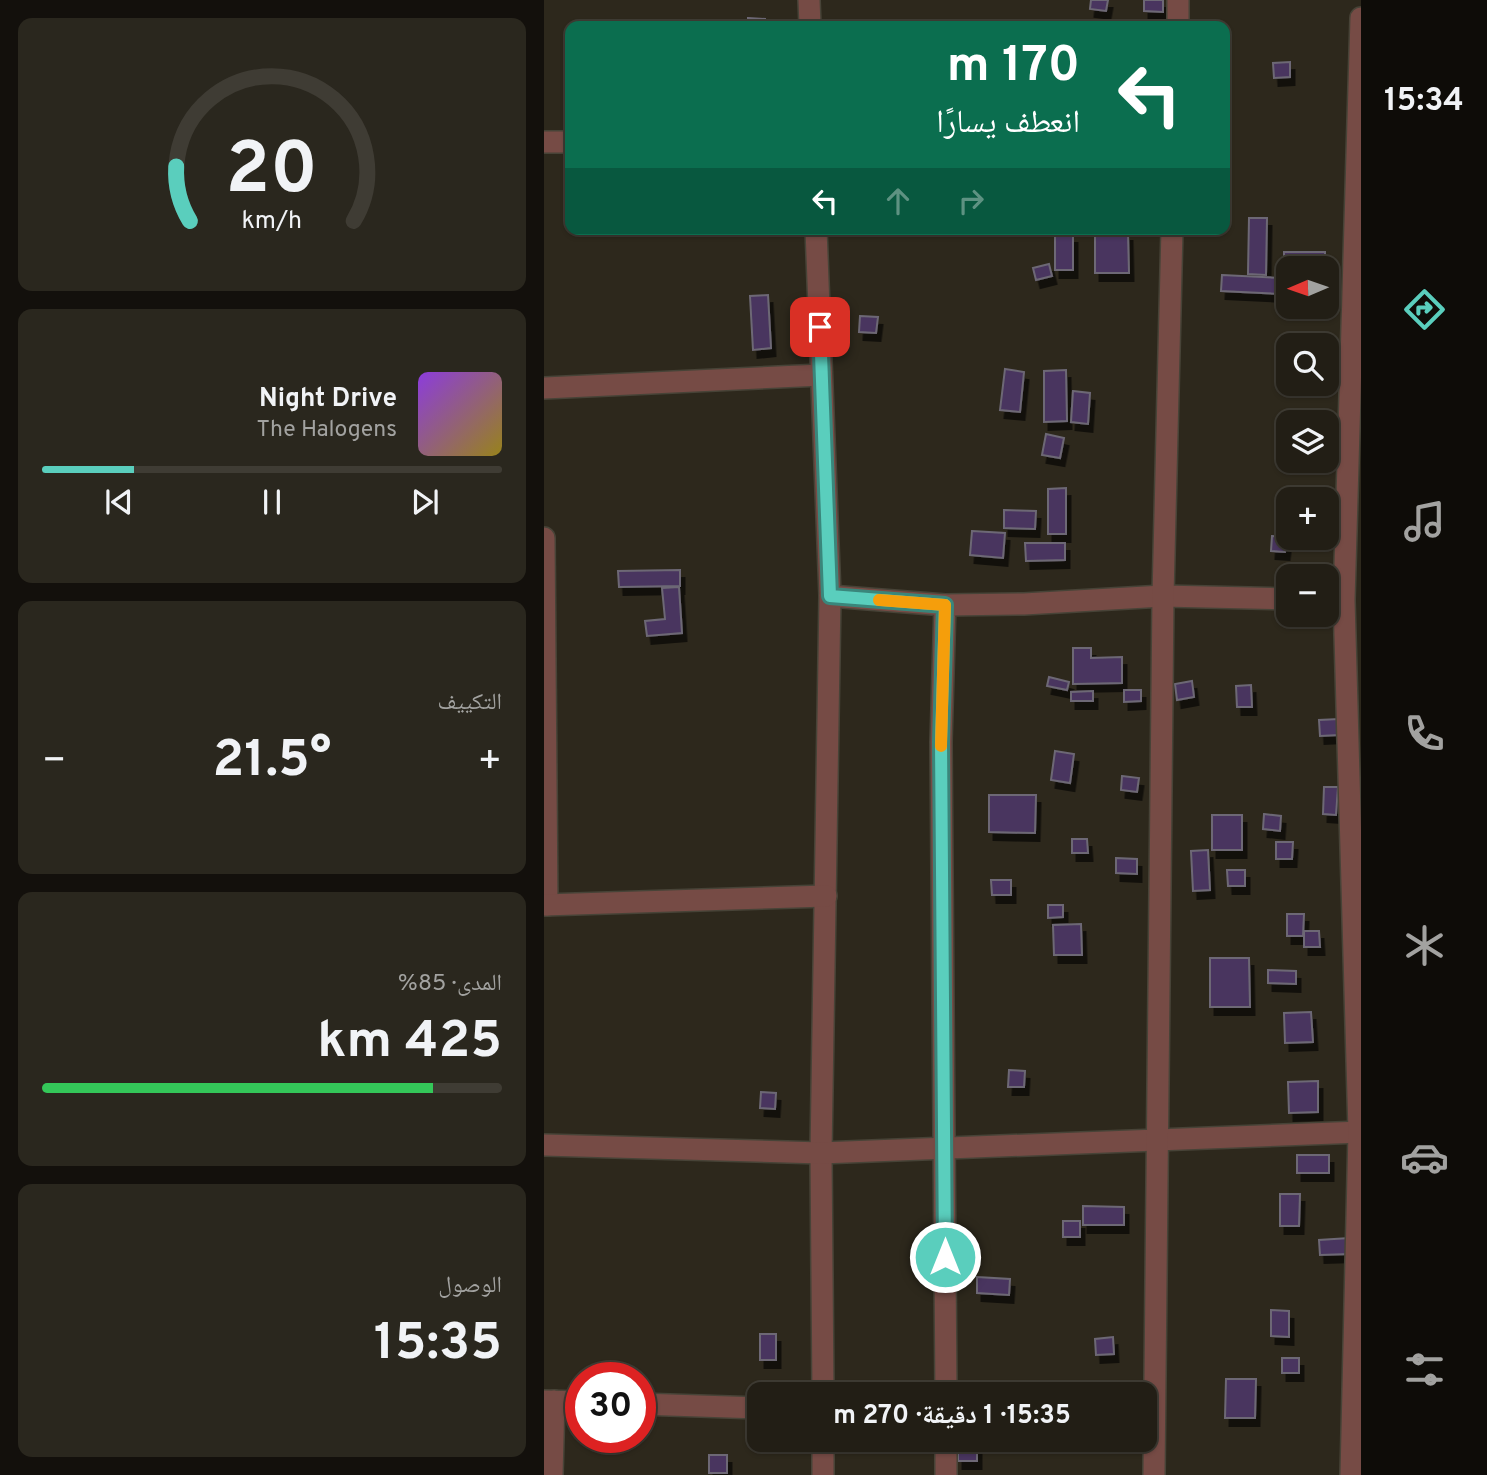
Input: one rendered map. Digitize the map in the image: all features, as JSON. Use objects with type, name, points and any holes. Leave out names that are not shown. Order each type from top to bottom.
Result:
[{"type":"street","points":[[809,0],[810,21]]},
{"type":"street","points":[[1178,0],[1178,21]]},
{"type":"street","points":[[1351,1475],[1360,1132],[1344,600],[1361,18]]},
{"type":"street","points":[[544,142],[565,142]]},
{"type":"street","points":[[816,235],[830,596],[821,1153],[823,1382]]},
{"type":"street","points":[[1154,1475],[1163,596],[1172,235]]},
{"type":"street","points":[[544,388],[821,375]]},
{"type":"street","points":[[544,538],[545,905],[826,896]]},
{"type":"street","points":[[830,596],[945,605],[1024,604],[1163,596],[1276,599]]},
{"type":"street","points":[[945,605],[941,742],[946,1382]]},
{"type":"street","points":[[544,1145],[821,1153],[1360,1132]]},
{"type":"street","points":[[549,1401],[552,1475]]},
{"type":"street","points":[[656,1405],[747,1408]]},
{"type":"street","points":[[823,1452],[823,1475]]},
{"type":"street","points":[[946,1452],[946,1475]]},
{"type":"building","points":[[1091,0],[1108,0],[1106,11],[1090,9]]},
{"type":"building","points":[[1144,0],[1163,0],[1163,12],[1144,11]]},
{"type":"building","points":[[748,18],[765,19],[765,21],[748,21]]},
{"type":"building","points":[[1290,62],[1290,77],[1274,78],[1273,63]]},
{"type":"building","points":[[1249,218],[1267,218],[1266,275],[1248,274]]},
{"type":"building","points":[[1055,235],[1073,235],[1073,270],[1055,270]]},
{"type":"building","points":[[1095,235],[1128,235],[1129,273],[1095,273]]},
{"type":"building","points":[[1284,252],[1325,252],[1325,256],[1284,256]]},
{"type":"building","points":[[1049,264],[1052,276],[1036,280],[1033,268]]},
{"type":"building","points":[[1222,275],[1276,278],[1276,294],[1221,291]]},
{"type":"building","points":[[768,295],[771,348],[753,350],[750,296]]},
{"type":"building","points":[[860,316],[878,317],[876,333],[859,332]]},
{"type":"building","points":[[1005,369],[1024,372],[1020,412],[1000,410]]},
{"type":"building","points":[[1066,370],[1067,421],[1044,422],[1044,371]]},
{"type":"building","points":[[1073,391],[1090,393],[1088,424],[1071,422]]},
{"type":"building","points":[[1046,434],[1064,438],[1060,458],[1042,455]]},
{"type":"building","points":[[1066,488],[1066,534],[1048,534],[1048,489]]},
{"type":"building","points":[[1004,510],[1036,511],[1035,529],[1004,528]]},
{"type":"building","points":[[972,531],[1005,533],[1003,558],[970,555]]},
{"type":"building","points":[[1272,536],[1276,536],[1276,550],[1285,552],[1271,551]]},
{"type":"building","points":[[1025,543],[1065,543],[1065,560],[1026,561]]},
{"type":"building","points":[[680,570],[680,586],[619,587],[618,571]]},
{"type":"building","points":[[679,587],[682,633],[647,636],[645,621],[665,619],[662,588]]},
{"type":"building","points":[[1073,648],[1091,648],[1091,658],[1122,657],[1122,683],[1073,684]]},
{"type":"building","points":[[1049,677],[1069,682],[1067,690],[1047,686]]},
{"type":"building","points":[[1192,681],[1194,697],[1177,700],[1175,684]]},
{"type":"building","points":[[1251,685],[1252,707],[1237,707],[1236,686]]},
{"type":"building","points":[[1124,690],[1141,690],[1141,701],[1124,702]]},
{"type":"building","points":[[1093,691],[1093,701],[1071,701],[1071,692]]},
{"type":"building","points":[[1339,719],[1339,735],[1320,736],[1319,720]]},
{"type":"building","points":[[1055,751],[1074,754],[1070,783],[1051,780]]},
{"type":"building","points":[[1122,776],[1139,778],[1137,792],[1121,790]]},
{"type":"building","points":[[1324,787],[1338,787],[1336,815],[1323,814]]},
{"type":"building","points":[[989,795],[1036,795],[1035,833],[989,832]]},
{"type":"building","points":[[1264,814],[1281,816],[1280,831],[1263,829]]},
{"type":"building","points":[[1212,815],[1242,815],[1242,850],[1212,850]]},
{"type":"building","points":[[1072,839],[1087,839],[1088,853],[1072,853]]},
{"type":"building","points":[[1276,842],[1293,842],[1292,859],[1276,859]]},
{"type":"building","points":[[1208,850],[1210,890],[1193,891],[1191,851]]},
{"type":"building","points":[[1116,858],[1137,859],[1137,874],[1116,873]]},
{"type":"building","points":[[1227,870],[1245,870],[1245,886],[1228,886]]},
{"type":"building","points":[[991,880],[1011,880],[1011,895],[992,895]]},
{"type":"building","points":[[1048,905],[1063,905],[1063,917],[1048,918]]},
{"type":"building","points":[[1287,914],[1304,914],[1303,936],[1287,936]]},
{"type":"building","points":[[1081,924],[1082,955],[1054,955],[1053,925]]},
{"type":"building","points":[[1304,931],[1319,931],[1320,947],[1304,947]]},
{"type":"building","points":[[1210,958],[1249,958],[1250,1007],[1210,1007]]},
{"type":"building","points":[[1268,970],[1296,971],[1296,984],[1268,983]]},
{"type":"building","points":[[1311,1012],[1313,1042],[1285,1043],[1284,1013]]},
{"type":"building","points":[[1009,1070],[1025,1071],[1024,1087],[1008,1087]]},
{"type":"building","points":[[1318,1081],[1318,1112],[1289,1113],[1288,1082]]},
{"type":"building","points":[[761,1092],[776,1093],[775,1109],[760,1108]]},
{"type":"building","points":[[1297,1155],[1329,1155],[1329,1173],[1297,1173]]},
{"type":"building","points":[[1280,1194],[1300,1194],[1299,1226],[1280,1226]]},
{"type":"building","points":[[1083,1206],[1124,1207],[1124,1225],[1083,1225]]},
{"type":"building","points":[[1063,1221],[1080,1221],[1080,1237],[1063,1237]]},
{"type":"building","points":[[1349,1238],[1350,1254],[1320,1255],[1319,1240]]},
{"type":"building","points":[[977,1277],[1010,1279],[1009,1295],[977,1293]]},
{"type":"building","points":[[1271,1310],[1289,1311],[1289,1337],[1271,1336]]},
{"type":"building","points":[[760,1334],[776,1334],[776,1360],[760,1360]]},
{"type":"building","points":[[1113,1337],[1114,1354],[1096,1355],[1095,1339]]},
{"type":"building","points":[[1282,1358],[1299,1358],[1299,1373],[1282,1373]]},
{"type":"building","points":[[1226,1379],[1256,1379],[1255,1418],[1225,1418]]},
{"type":"building","points":[[958,1452],[977,1452],[977,1461],[958,1461]]},
{"type":"building","points":[[709,1455],[727,1455],[727,1473],[709,1473]]},
{"type":"slow traffic","points":[[879,600],[945,605],[941,746]]},
{"type":"route","points":[[820,327],[830,596],[945,605],[941,742],[945,1257]]}]
